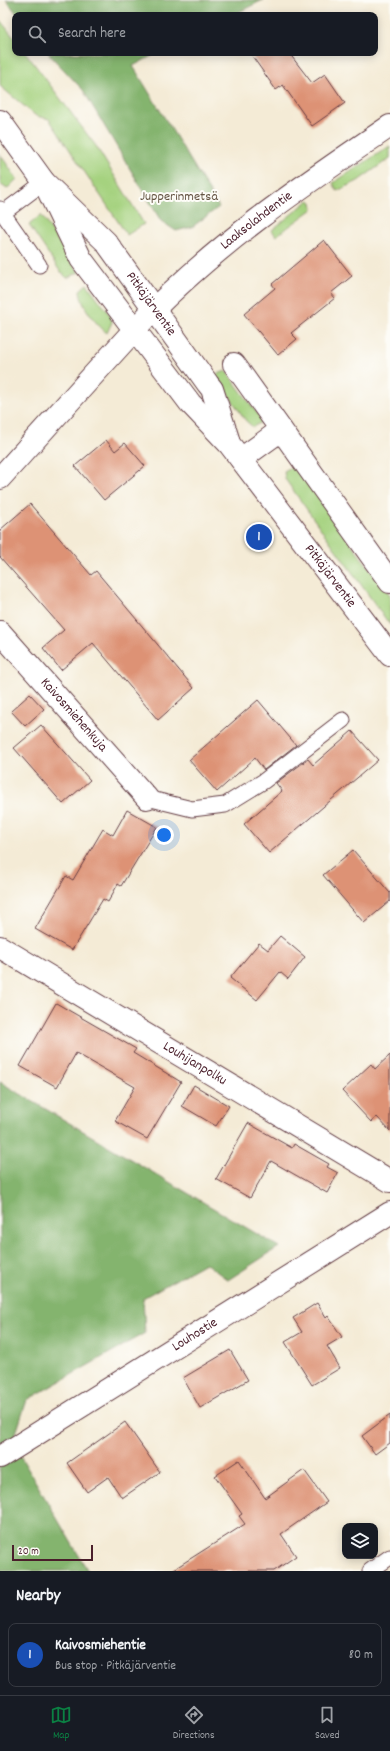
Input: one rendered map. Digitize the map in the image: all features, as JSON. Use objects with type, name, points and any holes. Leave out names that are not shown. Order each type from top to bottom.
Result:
[{"type":"street","name":"Pitkäjärventie","points":[[0,121],[44,182],[106,242],[212,389],[235,452]]},
{"type":"street","name":"Laaksolahdentie","points":[[0,478],[135,329],[189,275],[237,236],[330,167],[390,126]]},
{"type":"street","name":"Pitkäjärventie","points":[[44,182],[81,259],[190,403],[235,452],[390,655]]},
{"type":"street","points":[[234,364],[390,582]]},
{"type":"street","points":[[235,452],[281,430]]},
{"type":"street","name":"Kaivosmiehenkuja","points":[[0,632],[147,798]]},
{"type":"street","name":"Louhijanpolku","points":[[0,947],[390,1181]]},
{"type":"street","name":"Louhostie","points":[[0,1457],[390,1213]]},
{"type":"lane","points":[[39,265],[2,211],[44,182]]},
{"type":"lane","points":[[147,798],[192,809],[225,805],[264,781],[343,720]]},
{"type":"lane","points":[[370,1571],[390,1557]]},
{"type":"green space","points":[[6,0],[263,0],[239,12],[16,12]]},
{"type":"green space","points":[[0,20],[12,35],[12,56],[28,56],[96,146],[144,224],[127,235],[49,119],[36,116],[0,86]]},
{"type":"green space","name":"Jupperinmetsä","points":[[51,56],[151,56],[133,66],[219,207],[192,227],[176,231],[161,221],[83,90]]},
{"type":"green space","points":[[390,146],[390,158],[358,181],[337,191],[333,183]]},
{"type":"green space","points":[[0,154],[17,179],[7,189],[0,184]]},
{"type":"green space","points":[[309,200],[312,202],[313,209],[276,236],[272,230]]},
{"type":"green space","points":[[41,215],[79,272],[67,278],[60,271],[29,225]]},
{"type":"green space","points":[[87,284],[110,315],[112,322],[107,333],[98,325],[83,302],[80,290]]},
{"type":"green space","points":[[226,371],[263,421],[253,427],[246,421],[215,375]]},
{"type":"green space","points":[[293,466],[300,469],[357,552],[390,595],[390,625],[285,479],[284,471]]},
{"type":"green space","points":[[0,1082],[279,1247],[228,1280],[205,1263],[143,1298],[145,1333],[27,1400],[15,1436],[18,1452],[88,1571],[0,1571]]},
{"type":"building","points":[[252,56],[291,56],[312,83],[325,74],[345,103],[312,126],[283,85],[276,90]]},
{"type":"building","points":[[324,240],[352,276],[331,293],[335,298],[291,333],[297,339],[278,355],[244,314],[275,288],[272,284]]},
{"type":"building","points":[[106,440],[115,451],[125,443],[145,466],[104,500],[75,466]]},
{"type":"building","points":[[30,504],[91,575],[96,571],[194,688],[158,720],[93,643],[61,670],[43,648],[64,630],[0,557],[0,530]]},
{"type":"building","points":[[30,694],[44,709],[25,726],[11,711]]},
{"type":"building","points":[[258,700],[296,745],[264,770],[255,758],[217,792],[189,760]]},
{"type":"building","points":[[41,725],[90,780],[63,804],[14,748]]},
{"type":"building","points":[[352,731],[378,760],[269,853],[244,824],[282,791],[276,783],[308,759],[313,765]]},
{"type":"building","points":[[127,810],[157,827],[121,886],[118,884],[108,902],[103,899],[72,950],[35,929],[66,876],[73,880],[103,829],[113,835]]},
{"type":"building","points":[[353,850],[390,893],[390,901],[364,923],[323,875]]},
{"type":"building","points":[[280,936],[305,957],[288,979],[280,972],[257,1000],[230,978],[259,943],[268,950]]},
{"type":"building","points":[[56,1003],[136,1049],[133,1053],[181,1082],[147,1139],[115,1121],[135,1087],[76,1053],[57,1087],[20,1066]]},
{"type":"building","points":[[390,1055],[390,1131],[377,1117],[371,1122],[342,1091],[371,1064],[375,1069]]},
{"type":"building","points":[[194,1085],[229,1106],[216,1126],[182,1106]]},
{"type":"building","points":[[248,1123],[292,1148],[294,1144],[329,1164],[327,1167],[338,1173],[327,1193],[271,1161],[250,1198],[216,1179]]},
{"type":"building","points":[[317,1303],[326,1318],[328,1316],[342,1337],[327,1346],[340,1368],[312,1385],[285,1342],[302,1332],[293,1318]]},
{"type":"building","points":[[230,1350],[248,1380],[200,1408],[183,1378]]},
{"type":"building","points":[[390,1415],[390,1443],[375,1454],[362,1436]]},
{"type":"building","points":[[125,1422],[160,1472],[122,1498],[108,1477],[87,1492],[67,1463]]},
{"type":"building","points":[[239,1460],[265,1498],[304,1470],[327,1502],[281,1534],[296,1556],[274,1571],[171,1571],[245,1524],[239,1516],[242,1514],[215,1476]]},
{"type":"place","name":"Kaivosmiehentie","points":[[259,537]]}]
